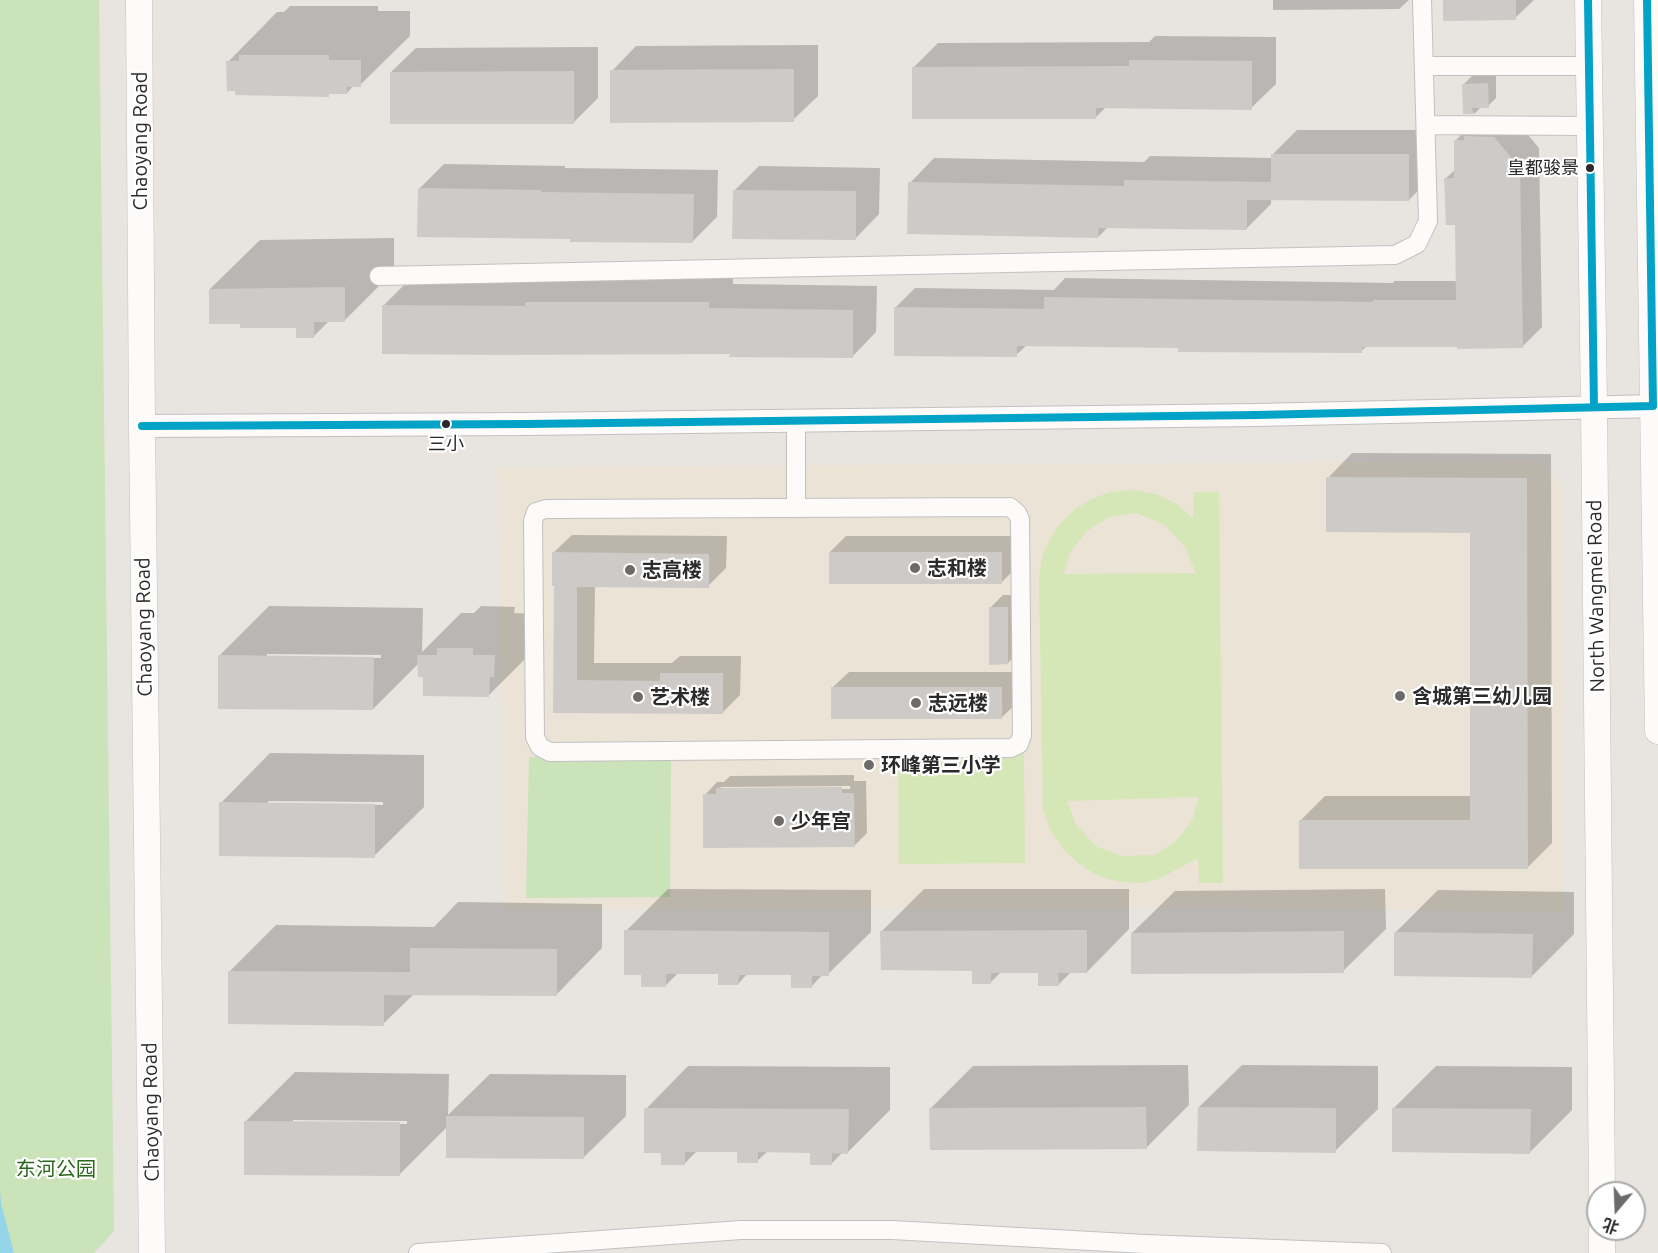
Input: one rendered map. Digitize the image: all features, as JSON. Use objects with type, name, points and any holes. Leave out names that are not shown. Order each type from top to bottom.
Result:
[{"type":"main road","name":"Chaoyang Road","points":[[139,0],[152,1253]]},
{"type":"main road","name":"North Wangmei Road","points":[[1588,0],[1602,1181]]},
{"type":"main road","points":[[1647,0],[1655,406],[1658,731]]},
{"type":"street","points":[[379,276],[1395,255],[1417,244],[1428,221],[1422,0]]},
{"type":"street","points":[[1424,66],[1589,66]]},
{"type":"street","points":[[1426,125],[1590,126]]},
{"type":"street","points":[[142,426],[1256,415],[1655,406]]},
{"type":"street","points":[[796,421],[796,508]]},
{"type":"street","points":[[1010,507],[1017,513],[1020,519],[1022,735],[1019,744],[1011,748],[550,752],[540,747],[535,737],[533,521],[537,512],[546,509],[796,508],[1010,507]]},
{"type":"street","points":[[418,1253],[741,1230],[892,1230],[1145,1244],[1382,1253]]},
{"type":"shaded area","name":"环峰第三小学","points":[[1540,461],[1563,485],[1563,913],[1234,907],[503,910],[498,467]]},
{"type":"green space","name":"东河公园","points":[[0,0],[99,0],[114,1231],[94,1253],[0,1253]]},
{"type":"green space","points":[[1134,490],[1156,494],[1175,503],[1193,518],[1194,492],[1219,492],[1223,883],[1199,883],[1198,858],[1159,879],[1142,883],[1120,882],[1098,876],[1078,863],[1063,849],[1051,831],[1043,810],[1039,578],[1042,557],[1060,524],[1075,509],[1110,492]],"holes":[[[1136,513],[1165,525],[1185,547],[1196,573],[1064,574],[1070,552],[1087,531],[1109,517]],[[1199,797],[1192,821],[1176,841],[1155,855],[1123,856],[1097,847],[1076,825],[1067,801]]]},
{"type":"green space","points":[[1024,753],[1025,863],[899,864],[898,754]]},
{"type":"green space","points":[[529,757],[671,757],[670,897],[526,898]]},
{"type":"water","points":[[0,1190],[1,1203],[14,1253],[0,1253]]},
{"type":"building","points":[[1443,0],[1516,0],[1516,20],[1443,21]]},
{"type":"building","points":[[239,55],[329,55],[329,60],[361,60],[361,87],[347,87],[347,94],[329,94],[329,97],[235,95],[235,91],[227,91],[226,61],[239,61]]},
{"type":"building","points":[[1129,60],[1252,61],[1252,110],[1096,108],[1096,119],[912,119],[912,67],[1129,66]]},
{"type":"building","points":[[794,69],[794,122],[610,123],[610,70]]},
{"type":"building","points":[[574,71],[574,124],[390,124],[390,72]]},
{"type":"building","points":[[1488,83],[1489,108],[1471,108],[1475,114],[1463,114],[1462,84]]},
{"type":"building","points":[[1464,136],[1494,137],[1520,168],[1523,348],[1362,347],[1362,353],[1178,352],[1178,348],[1017,346],[1017,357],[894,356],[894,307],[1044,309],[1044,297],[1373,302],[1373,300],[1456,300],[1455,225],[1446,225],[1444,178],[1454,178],[1454,140],[1464,140]]},
{"type":"building","points":[[1271,154],[1409,154],[1409,201],[1247,200],[1247,230],[1099,228],[1098,238],[907,234],[908,182],[1124,186],[1124,180],[1271,182]]},
{"type":"building","points":[[418,188],[694,194],[693,243],[417,237]]},
{"type":"building","points":[[733,190],[856,191],[856,240],[732,239]]},
{"type":"building","points":[[345,287],[345,322],[314,322],[314,338],[296,338],[296,328],[240,328],[240,324],[209,324],[209,289]]},
{"type":"building","points":[[525,302],[709,302],[709,308],[853,310],[853,358],[729,357],[730,354],[382,354],[382,305],[525,306]]},
{"type":"building","points":[[1326,477],[1527,478],[1528,869],[1299,869],[1299,820],[1470,820],[1470,533],[1326,532]]},
{"type":"building","points":[[552,552],[709,554],[709,588],[577,587],[577,680],[660,681],[660,673],[723,673],[723,714],[553,713]]},
{"type":"building","name":"志和楼","points":[[829,552],[1002,552],[1002,584],[829,584]]},
{"type":"building","points":[[989,607],[1008,607],[1008,664],[989,665]]},
{"type":"building","points":[[437,648],[473,648],[473,655],[495,655],[494,677],[490,677],[489,697],[423,696],[423,677],[418,677],[417,655],[437,655]]},
{"type":"building","points":[[218,655],[374,657],[373,710],[218,709]]},
{"type":"building","name":"志远楼","points":[[831,687],[1002,687],[1002,719],[831,719]]},
{"type":"building","name":"少年宫","points":[[842,787],[842,793],[854,793],[855,847],[703,848],[703,794],[716,794],[716,788]]},
{"type":"building","points":[[219,802],[375,804],[375,858],[219,856]]},
{"type":"building","points":[[624,930],[829,932],[829,976],[812,976],[812,988],[791,988],[791,975],[739,975],[738,985],[718,985],[718,974],[666,974],[666,987],[641,987],[641,975],[624,975]]},
{"type":"building","points":[[1087,930],[1087,973],[1058,973],[1059,986],[1038,986],[1038,973],[991,973],[991,984],[972,984],[972,971],[881,970],[880,931]]},
{"type":"building","points":[[1344,931],[1344,973],[1131,974],[1131,933]]},
{"type":"building","points":[[1394,932],[1533,934],[1532,978],[1394,976]]},
{"type":"building","points":[[410,948],[557,949],[557,996],[384,995],[384,1026],[228,1024],[228,971],[410,972]]},
{"type":"building","points":[[1146,1107],[1147,1149],[930,1150],[929,1108]]},
{"type":"building","points":[[1198,1107],[1336,1108],[1336,1153],[1197,1151]]},
{"type":"building","points":[[644,1108],[849,1109],[848,1154],[832,1153],[832,1165],[810,1165],[810,1153],[758,1152],[758,1163],[737,1163],[737,1152],[685,1152],[685,1165],[661,1165],[661,1153],[644,1153]]},
{"type":"building","points":[[1392,1108],[1531,1109],[1530,1154],[1392,1152]]},
{"type":"building","points":[[446,1116],[584,1117],[584,1159],[446,1158]]},
{"type":"building","points":[[244,1121],[400,1122],[400,1176],[244,1175]]},
{"type":"transit line","points":[[1588,0],[1594,407]]},
{"type":"transit line","points":[[142,426],[1256,415],[1653,406],[1647,0]]},
{"type":"place","name":"皇都骏景","points":[[1590,168]]},
{"type":"place","name":"三小","points":[[446,424]]},
{"type":"place","name":"志和楼","points":[[915,568]]},
{"type":"place","name":"志高楼","points":[[630,570]]},
{"type":"place","name":"含城第三幼儿园","points":[[1400,696]]},
{"type":"place","name":"艺术楼","points":[[638,697]]},
{"type":"place","name":"志远楼","points":[[916,703]]},
{"type":"place","name":"环峰第三小学","points":[[869,765]]},
{"type":"place","name":"少年宫","points":[[779,821]]}]
